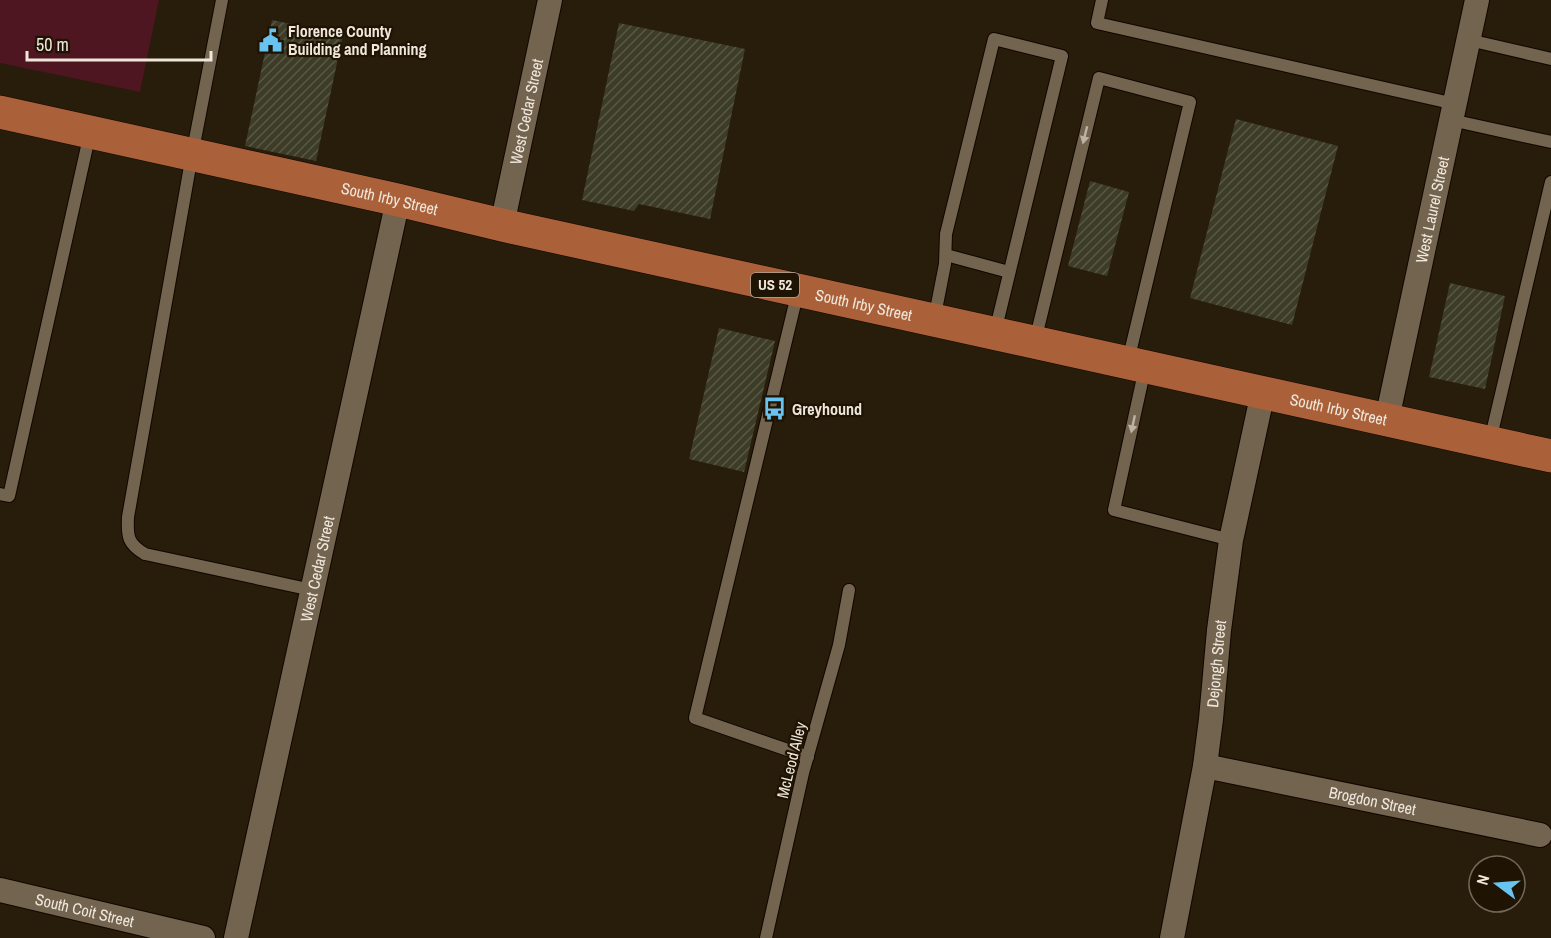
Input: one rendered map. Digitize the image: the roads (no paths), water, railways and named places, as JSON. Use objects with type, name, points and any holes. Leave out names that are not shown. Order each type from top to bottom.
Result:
[{"type":"main road","name":"South Irby Street","points":[[0,112],[1551,456]]},
{"type":"street","name":"West Cedar Street","points":[[502,225],[550,0]]},
{"type":"street","name":"West Laurel Street","points":[[1387,419],[1477,0]]},
{"type":"street","name":"West Cedar Street","points":[[236,938],[398,200]]},
{"type":"street","name":"Dejongh Street","points":[[1172,938],[1205,766],[1230,540],[1263,392]]},
{"type":"street","name":"Brogdon Street","points":[[1205,766],[1540,835]]},
{"type":"street","name":"South Coit Street","points":[[0,890],[203,938]]},
{"type":"lane","points":[[222,0],[192,155],[127,528],[129,541],[145,554],[312,590]]},
{"type":"lane","points":[[1102,0],[1097,23],[1453,112],[1551,142]]},
{"type":"lane","points":[[934,320],[945,264],[946,234],[994,39],[1062,56],[994,333]]},
{"type":"lane","points":[[1469,40],[1551,59]]},
{"type":"lane","points":[[1035,342],[1099,78],[1190,102],[1136,364],[1114,510],[1230,540]]},
{"type":"lane","points":[[0,494],[9,496],[90,132]]},
{"type":"lane","points":[[1490,442],[1551,182]]},
{"type":"lane","points":[[946,255],[1009,272]]},
{"type":"lane","points":[[798,290],[695,718],[808,758]]},
{"type":"lane","name":"McLeod Alley","points":[[766,938],[808,758],[839,645],[849,590]]},
{"type":"place","name":"Florence County Building and Planning","points":[[270,40]]},
{"type":"place","name":"Greyhound","points":[[774,409]]}]
